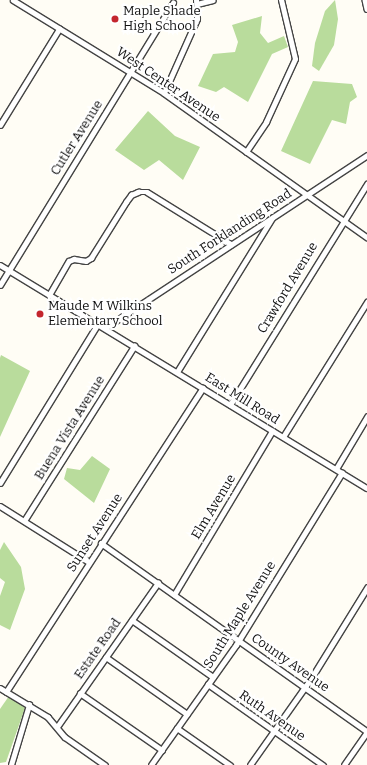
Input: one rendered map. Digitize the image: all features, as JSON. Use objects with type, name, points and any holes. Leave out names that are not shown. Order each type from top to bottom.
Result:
[{"type":"street","name":"West Center Avenue","points":[[13,0],[164,93],[367,237]]},
{"type":"street","points":[[164,93],[197,19],[197,2],[213,0]]},
{"type":"street","points":[[246,152],[266,122],[296,59],[281,0]]},
{"type":"street","points":[[365,0],[367,9]]},
{"type":"street","name":"Cutler Avenue","points":[[0,285],[173,3]]},
{"type":"street","points":[[0,124],[59,29]]},
{"type":"street","name":"South Forklanding Road","points":[[105,328],[367,155]]},
{"type":"street","name":"Crawford Avenue","points":[[230,404],[343,220],[367,184]]},
{"type":"street","points":[[48,294],[69,261],[74,259],[86,261],[92,258],[126,202],[131,195],[138,192],[147,192],[231,244]]},
{"type":"street","points":[[177,372],[273,217]]},
{"type":"street","name":"East Mill Road","points":[[0,265],[367,488]]},
{"type":"street","points":[[283,437],[367,302]]},
{"type":"street","points":[[0,483],[98,324]]},
{"type":"street","name":"Buena Vista Avenue","points":[[24,521],[134,346]]},
{"type":"street","name":"Sunset Avenue","points":[[6,692],[203,388]]},
{"type":"street","points":[[336,469],[367,417]]},
{"type":"street","name":"Elm Avenue","points":[[174,595],[272,431]]},
{"type":"street","name":"South Maple Avenue","points":[[152,765],[238,640],[342,473]]},
{"type":"street","points":[[0,506],[89,562]]},
{"type":"street","name":"County Avenue","points":[[101,544],[367,732]]},
{"type":"street","name":"Estate Road","points":[[57,727],[158,583]]},
{"type":"street","points":[[250,765],[305,687],[367,588]]},
{"type":"street","points":[[132,620],[213,677]]},
{"type":"street","points":[[106,657],[188,714]]},
{"type":"street","name":"Ruth Avenue","points":[[208,684],[323,765]]},
{"type":"street","points":[[0,688],[48,717],[65,737],[105,765]]},
{"type":"street","points":[[80,693],[162,750]]},
{"type":"street","points":[[11,765],[29,705]]},
{"type":"street","points":[[177,728],[230,765]]},
{"type":"street","points":[[344,765],[367,732]]},
{"type":"green space","points":[[335,0],[338,19],[334,45],[319,71],[312,66],[315,43],[325,11]]},
{"type":"green space","points":[[262,16],[260,33],[268,43],[284,36],[288,47],[272,54],[248,102],[224,87],[216,92],[198,86],[213,54],[235,52],[238,42],[232,25]]},
{"type":"green space","points":[[313,81],[352,84],[357,97],[350,102],[346,124],[332,120],[310,164],[281,151]]},
{"type":"green space","points":[[148,111],[175,136],[200,147],[183,180],[159,160],[144,170],[115,150]]},
{"type":"green space","points":[[1,355],[30,371],[0,437],[0,358]]},
{"type":"green space","points":[[92,456],[110,469],[94,503],[64,479],[67,468],[80,470]]},
{"type":"green space","points":[[4,542],[21,567],[25,589],[10,630],[0,625],[0,596],[5,582],[0,578],[0,550]]},
{"type":"green space","points":[[9,696],[25,708],[6,762],[0,763],[0,709]]},
{"type":"place","name":"Maple Shade High School","points":[[115,19]]},
{"type":"place","name":"Maude M Wilkins Elementary School","points":[[40,314]]}]
